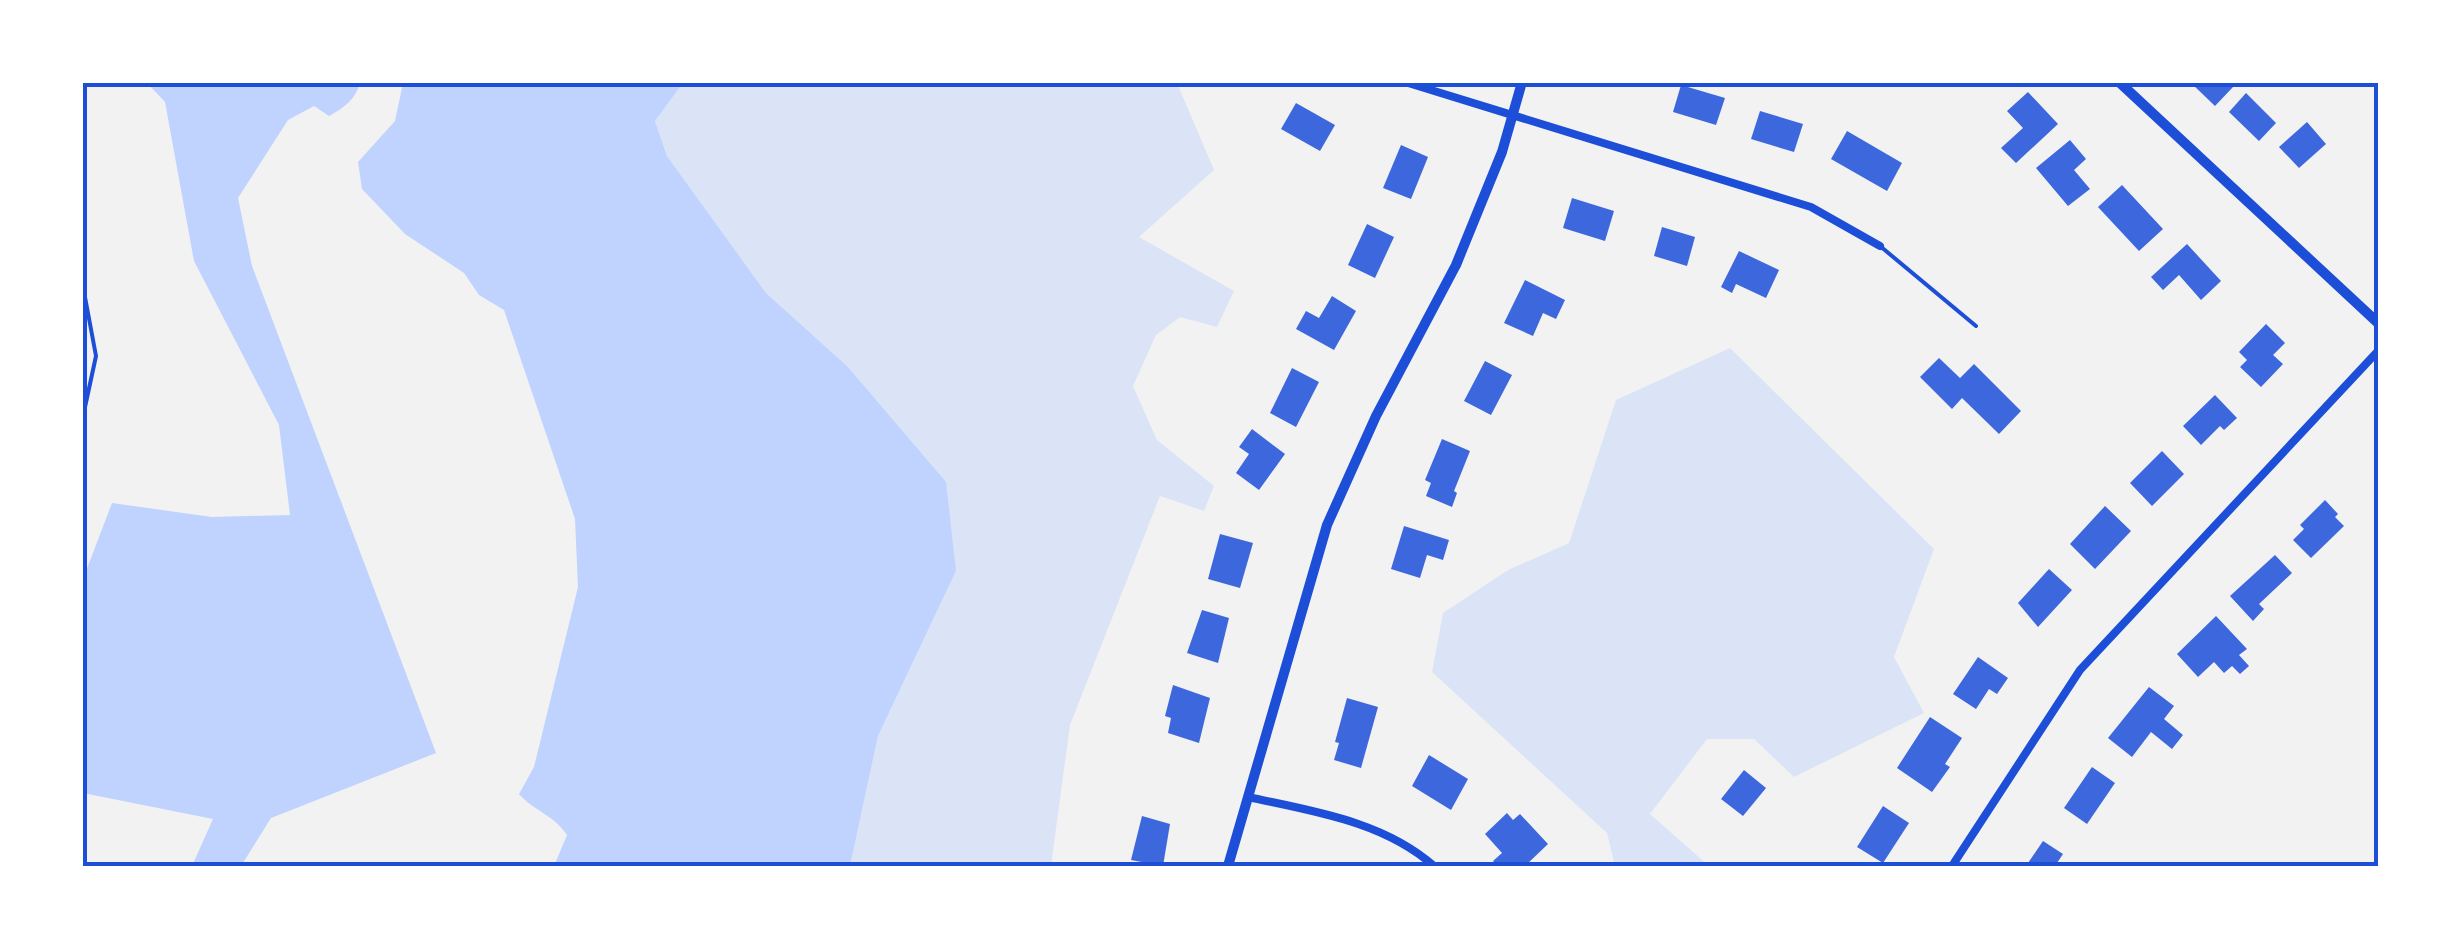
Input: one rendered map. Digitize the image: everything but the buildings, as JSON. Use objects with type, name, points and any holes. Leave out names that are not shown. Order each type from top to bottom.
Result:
[{"type":"street","points":[[1404,82],[1811,207],[1880,246]]},
{"type":"street","points":[[1228,866],[1328,525],[1376,416],[1456,265],[1514,115],[1522,82]]},
{"type":"street","points":[[2119,82],[2378,323]]},
{"type":"street","points":[[1952,866],[2080,670],[2378,351]]},
{"type":"street","points":[[1248,797],[1365,826],[1397,840],[1434,866]]},
{"type":"lane","points":[[1880,246],[1976,326]]},
{"type":"path","points":[[82,281],[96,356],[82,421]]},
{"type":"shaded area","points":[[683,83],[1177,83],[1214,170],[1139,237],[1234,291],[1217,327],[1180,317],[1156,335],[1133,386],[1157,440],[1214,486],[1204,511],[1160,496],[1070,725],[1051,866],[850,866],[878,736],[956,571],[847,366],[766,293],[667,156],[655,121]]},
{"type":"shaded area","points":[[1730,348],[1934,549],[1894,657],[1924,713],[1794,777],[1754,739],[1707,739],[1650,814],[1709,866],[1615,866],[1607,833],[1432,672],[1443,613],[1508,570],[1569,543],[1616,400]]},
{"type":"water","points":[[147,83],[360,83],[349,102],[329,116],[314,106],[288,120],[238,198],[252,266],[436,753],[271,818],[241,866],[192,866],[213,819],[83,793],[83,579],[112,503],[212,517],[290,515],[279,425],[194,261],[165,102]]},
{"type":"water","points":[[403,83],[683,83],[655,121],[667,156],[766,293],[847,366],[946,482],[956,571],[878,736],[850,866],[554,866],[567,835],[519,794],[534,767],[578,587],[575,519],[504,310],[479,295],[464,273],[405,234],[362,189],[358,162],[395,121]]}]
